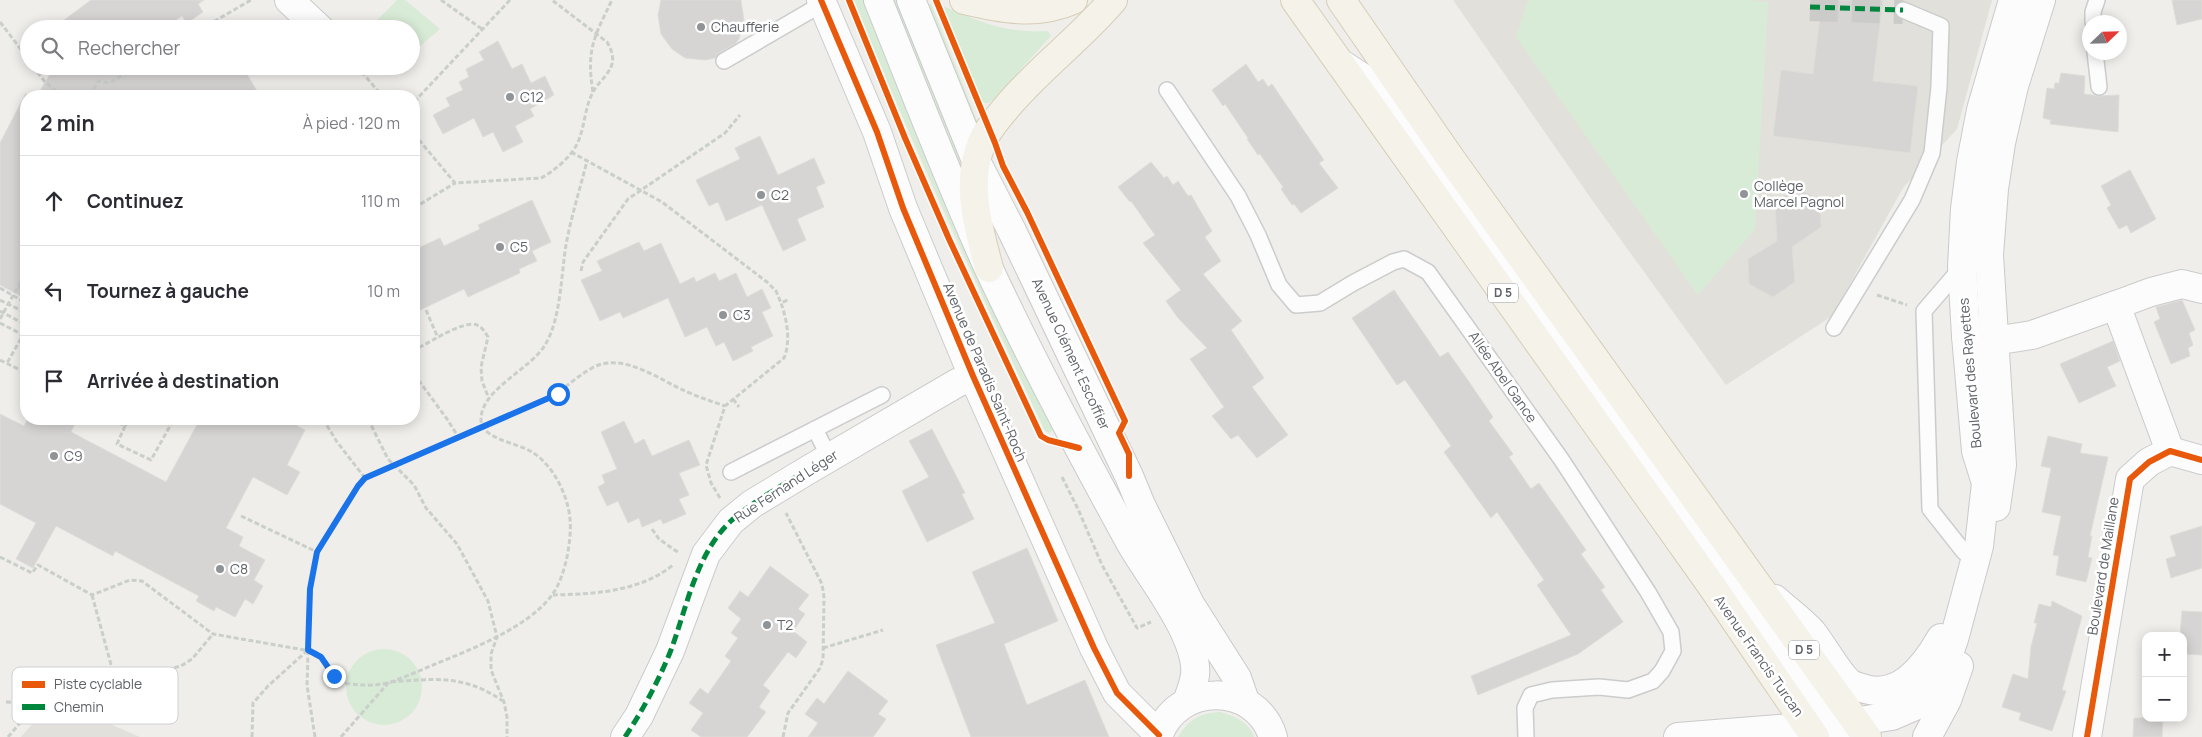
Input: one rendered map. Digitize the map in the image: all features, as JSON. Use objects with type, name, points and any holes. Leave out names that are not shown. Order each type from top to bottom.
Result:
[{"type":"main road","points":[[289,0],[310,20]]},
{"type":"main road","points":[[878,0],[965,215],[989,268],[1079,448],[1133,546],[1187,636],[1193,656],[1195,675],[1187,702]]},
{"type":"main road","name":"Avenue Clément Escoffier","points":[[911,0],[977,163],[1012,231],[1145,514],[1190,604],[1237,678],[1244,701]]},
{"type":"main road","points":[[964,0],[993,7],[1019,10],[1053,7],[1073,0]]},
{"type":"main road","points":[[989,268],[978,226],[974,200],[980,146],[989,130],[1014,98],[1113,0]]},
{"type":"main road","name":"D 5","points":[[1295,0],[1337,61]]},
{"type":"main road","name":"D 5","points":[[1340,0],[1457,167],[1749,573],[1838,731]]},
{"type":"main road","name":"Boulevard des Rayettes","points":[[1678,737],[1769,731],[1838,731],[1892,716],[1915,706],[1931,689],[1944,668],[1979,546],[1986,483],[1976,451],[1966,336],[1962,267],[1965,210],[1971,162],[1981,110],[2013,0]]},
{"type":"main road","name":"Boulevard des Rayettes","points":[[1927,737],[1947,700],[1969,638],[1994,520],[2002,465],[1989,255],[1994,189],[2001,143],[2012,95],[2041,0]]},
{"type":"main road","name":"Avenue de Paradis Saint-Roch","points":[[821,2],[877,132],[903,208],[1034,516],[1113,685],[1123,699],[1159,736]]},
{"type":"main road","points":[[1337,61],[1380,89],[1838,731]]},
{"type":"main road","name":"Avenue Francis Turcan","points":[[1337,61],[1711,585],[1784,692],[1838,731]]},
{"type":"main road","points":[[1966,336],[1994,341],[2032,335],[2150,292],[2182,284],[2202,289]]},
{"type":"main road","points":[[2116,305],[2170,451],[2202,460]]},
{"type":"main road","name":"Rue Fernand Léger","points":[[624,737],[639,716],[670,651],[692,562],[706,554],[731,521],[818,463],[957,382],[973,376]]},
{"type":"main road","points":[[1749,573],[1812,632],[1850,684],[1871,691],[1898,686],[1918,672],[1928,661],[1944,633],[1964,552],[1972,502],[1976,451]]},
{"type":"main road","name":"Boulevard de Maillane","points":[[2087,737],[2130,479],[2149,462],[2170,451]]},
{"type":"main road","points":[[1769,731],[1784,692]]},
{"type":"main road","points":[[1159,736],[1175,710],[1201,696],[1216,694],[1244,701],[1264,718],[1273,737]]},
{"type":"lane","points":[[2093,15],[2097,0]]},
{"type":"lane","points":[[724,61],[821,2]]},
{"type":"lane","points":[[1834,328],[1912,200],[1932,154],[1939,87],[1941,26],[1902,10]]},
{"type":"lane","points":[[2096,60],[2099,87]]},
{"type":"lane","name":"Allée Abel Gance","points":[[1168,90],[1238,196],[1258,235],[1279,285],[1296,305],[1320,303],[1353,282],[1393,262],[1404,259],[1428,272],[1561,459],[1648,592],[1671,632],[1673,651],[1662,671],[1653,681],[1628,690],[1599,687],[1552,690],[1531,695],[1525,708],[1526,737]]},
{"type":"lane","points":[[1962,267],[1924,311],[1930,509],[1964,552]]},
{"type":"lane","points":[[730,472],[882,395]]},
{"type":"lane","points":[[815,429],[818,463]]},
{"type":"path","points":[[217,20],[251,0]]},
{"type":"path","points":[[441,0],[482,29]]},
{"type":"path","points":[[420,96],[510,0]]},
{"type":"path","points":[[420,204],[455,183],[541,178],[548,174],[577,145],[585,110],[593,92],[610,70],[613,62],[612,50],[607,42],[552,0]]},
{"type":"path","points":[[593,92],[590,58],[595,34],[612,0]]},
{"type":"path","points":[[0,22],[20,48]]},
{"type":"path","points":[[40,75],[55,90]]},
{"type":"path","points":[[93,90],[98,81],[110,83],[123,75]]},
{"type":"path","points":[[364,75],[377,90]]},
{"type":"path","points":[[582,271],[583,262],[628,199],[725,133],[740,115]]},
{"type":"path","points":[[420,141],[455,183]]},
{"type":"path","points":[[571,152],[662,202],[767,282],[776,291],[788,328],[784,358],[724,406],[706,465],[711,483],[723,505]]},
{"type":"path","points":[[341,737],[390,682],[477,647],[497,637],[536,612],[553,595],[563,572],[569,547],[570,519],[564,496],[551,470],[534,452],[514,442],[491,436],[482,428],[482,414],[489,399],[501,384],[531,362],[545,345],[554,322],[566,243],[586,161]]},
{"type":"path","points":[[0,319],[2,312],[20,283]]},
{"type":"path","points":[[0,288],[20,299]]},
{"type":"path","points":[[1858,289],[1924,311]]},
{"type":"path","points":[[0,300],[20,311]]},
{"type":"path","points":[[781,303],[788,300]]},
{"type":"path","points":[[426,310],[438,338]]},
{"type":"path","points":[[2,312],[20,322]]},
{"type":"path","points":[[0,323],[20,333]]},
{"type":"path","points":[[420,349],[461,326],[476,324],[483,329],[488,336],[488,342],[481,367],[482,381],[489,399]]},
{"type":"path","points":[[7,363],[20,340]]},
{"type":"path","points":[[0,360],[20,370]]},
{"type":"path","points":[[315,737],[307,685],[310,589],[317,552],[358,486],[365,478],[558,394],[593,367],[605,364],[624,365],[649,372],[685,391],[724,406]]},
{"type":"path","points":[[420,382],[459,438]]},
{"type":"path","points":[[733,399],[739,407]]},
{"type":"path","points":[[125,426],[116,444],[150,460],[170,425]]},
{"type":"path","points":[[327,425],[337,442],[365,478]]},
{"type":"path","points":[[371,425],[383,451],[394,466],[414,485],[426,508],[457,544],[488,601],[497,637],[491,654],[491,670],[504,702],[507,717],[507,737]]},
{"type":"path","points":[[1058,469],[1078,509],[1102,565],[1137,628],[1174,613]]},
{"type":"path","points":[[775,490],[822,584],[824,597],[823,648],[820,668],[788,713],[783,737]]},
{"type":"path","points":[[241,516],[317,552]]},
{"type":"path","points":[[652,529],[659,539],[692,562]]},
{"type":"path","points":[[0,557],[32,573],[38,565],[92,594],[112,667]]},
{"type":"path","points":[[553,595],[596,594],[632,586],[666,570],[692,562]]},
{"type":"path","points":[[92,594],[130,580],[142,581],[213,634],[308,650],[321,657],[334,676],[342,683],[360,686],[438,679],[466,682],[485,689],[504,702]]},
{"type":"path","points":[[823,648],[883,630]]},
{"type":"path","points":[[177,667],[192,659],[213,634]]},
{"type":"path","points":[[252,737],[253,704],[268,686],[308,650]]},
{"type":"path","points":[[6,702],[12,702]]},
{"type":"path","points":[[8,737],[19,724]]},
{"type":"shaded area","name":"Collège Marcel Pagnol","points":[[1453,0],[1992,0],[1957,129],[1903,188],[1832,316],[1726,385],[1592,200]]},
{"type":"shaded area","points":[[32,724],[110,724],[140,737],[21,737]]},
{"type":"green space","points":[[397,0],[405,0],[440,29],[420,46],[420,20],[377,20]]},
{"type":"green space","points":[[854,0],[865,0],[1055,428],[1050,433],[1045,431],[971,271],[899,109]]},
{"type":"green space","points":[[891,0],[898,0],[963,162],[961,173]]},
{"type":"green space","points":[[1528,0],[1750,0],[1768,2],[1755,229],[1698,295],[1516,37]]},
{"type":"green space","points":[[931,4],[979,126],[975,128],[926,7]]},
{"type":"green space","points":[[943,6],[994,26],[1019,30],[1048,31],[1051,36],[993,100],[984,103],[980,99]]},
{"type":"green space","points":[[384,649],[398,652],[411,660],[419,673],[422,687],[419,701],[411,714],[398,722],[384,725],[370,722],[357,714],[349,701],[346,687],[349,673],[357,660],[370,652]]},
{"type":"green space","points":[[1220,712],[1236,718],[1245,724],[1249,727],[1254,737],[1178,737],[1195,718]]},
{"type":"building","points":[[91,0],[204,0],[198,4],[203,12],[191,20],[185,20],[182,16],[176,20],[64,20]]},
{"type":"building","name":"Chaufferie","points":[[661,0],[741,0],[744,21],[739,39],[715,58],[705,60],[685,58],[672,49],[661,34],[658,15]]},
{"type":"building","points":[[1822,0],[1883,0],[1873,81],[1918,86],[1910,153],[1773,136],[1781,70],[1813,74]]},
{"type":"building","points":[[2172,0],[2202,0],[2202,19],[2177,25]]},
{"type":"building","name":"C12","points":[[498,41],[512,69],[522,64],[531,83],[545,76],[554,95],[530,109],[534,116],[515,126],[523,142],[503,152],[493,132],[483,137],[474,118],[443,134],[433,115],[450,106],[446,98],[463,90],[459,82],[469,77],[466,69],[484,60],[479,52]]},
{"type":"building","points":[[1246,64],[1258,82],[1263,79],[1268,87],[1272,84],[1324,160],[1319,163],[1338,188],[1301,213],[1294,204],[1292,205],[1281,189],[1283,187],[1260,154],[1258,155],[1225,104],[1223,106],[1212,90]]},
{"type":"building","points":[[2061,73],[2085,76],[2084,94],[2100,96],[2119,95],[2118,132],[2050,124],[2051,120],[2043,118],[2047,88],[2054,89],[2055,83],[2059,83]]},
{"type":"building","points":[[50,75],[247,75],[256,90],[41,90]]},
{"type":"building","points":[[20,105],[20,296],[0,285],[0,143]]},
{"type":"building","name":"C2","points":[[760,136],[778,175],[814,158],[825,183],[816,187],[824,207],[797,219],[806,240],[783,251],[762,205],[726,221],[718,202],[709,206],[696,180],[740,159],[735,148]]},
{"type":"building","points":[[1151,162],[1164,178],[1167,176],[1173,185],[1178,181],[1188,196],[1191,195],[1212,231],[1205,237],[1221,261],[1203,274],[1242,321],[1231,330],[1264,378],[1252,387],[1288,435],[1257,458],[1238,435],[1231,439],[1212,416],[1224,407],[1190,359],[1207,348],[1178,318],[1166,301],[1181,290],[1143,243],[1155,235],[1131,201],[1118,187]]},
{"type":"building","points":[[2130,170],[2156,219],[2131,233],[2127,225],[2119,229],[2107,208],[2111,205],[2101,186]]},
{"type":"building","points":[[1797,188],[1820,200],[1821,227],[1792,247],[1795,282],[1773,297],[1749,284],[1748,259],[1777,241],[1775,202]]},
{"type":"building","name":"C5","points":[[532,200],[551,242],[532,251],[537,261],[519,269],[520,273],[468,297],[464,289],[420,310],[420,247],[440,238],[444,246],[480,229],[478,225]]},
{"type":"building","points":[[639,242],[644,251],[661,243],[680,284],[694,277],[696,282],[715,273],[719,281],[736,273],[747,297],[762,289],[771,308],[762,312],[773,336],[751,347],[753,351],[733,361],[724,342],[716,346],[707,327],[685,337],[668,298],[623,318],[620,312],[600,321],[581,280],[602,271],[597,261]]},
{"type":"building","points":[[1394,290],[1440,357],[1448,352],[1465,376],[1493,417],[1489,421],[1513,454],[1509,457],[1531,489],[1539,483],[1586,550],[1581,554],[1605,587],[1601,590],[1623,622],[1578,654],[1478,695],[1471,676],[1571,635],[1537,585],[1544,580],[1497,512],[1491,518],[1444,452],[1451,446],[1405,380],[1397,385],[1352,318]]},
{"type":"building","points":[[2182,300],[2195,330],[2189,333],[2193,345],[2188,348],[2190,356],[2171,364],[2154,322],[2160,319],[2156,307]]},
{"type":"building","points":[[2113,341],[2120,361],[2107,367],[2116,386],[2079,403],[2060,364]]},
{"type":"building","points":[[0,414],[24,426],[74,425],[71,432],[166,482],[197,425],[296,425],[305,430],[287,465],[300,472],[287,495],[253,477],[226,528],[243,537],[239,546],[265,560],[254,580],[263,586],[253,604],[245,599],[235,617],[216,607],[214,611],[196,601],[199,596],[115,551],[113,556],[56,526],[33,568],[16,559],[36,523],[0,504]]},
{"type":"building","points":[[624,421],[635,444],[644,439],[652,456],[689,440],[700,465],[679,473],[689,495],[679,499],[686,514],[663,524],[661,519],[642,527],[639,518],[628,523],[618,501],[607,506],[598,487],[605,483],[602,475],[617,469],[601,432]]},
{"type":"building","points":[[932,429],[965,493],[962,494],[974,519],[927,542],[902,491],[929,477],[909,441]]},
{"type":"building","points":[[2048,436],[2082,444],[2080,453],[2108,457],[2090,536],[2092,536],[2088,557],[2092,558],[2086,582],[2056,575],[2059,556],[2053,555],[2061,516],[2042,512],[2051,468],[2041,466]]},
{"type":"building","points":[[2202,526],[2202,568],[2171,578],[2166,559],[2176,556],[2170,536]]},
{"type":"building","points":[[1027,548],[1058,621],[1004,644],[1027,705],[1085,680],[1109,737],[971,737],[936,645],[995,623],[972,572]]},
{"type":"building","points":[[770,566],[809,595],[798,609],[805,614],[793,631],[807,642],[796,658],[788,652],[763,685],[770,691],[759,707],[766,712],[747,737],[701,737],[691,730],[703,713],[689,703],[700,688],[708,694],[731,661],[725,656],[738,638],[731,633],[741,619],[728,608],[740,591],[748,597]]},
{"type":"building","points":[[2052,601],[2082,616],[2062,690],[2066,691],[2052,731],[2019,720],[2021,713],[2002,707],[2013,674],[2028,679],[2031,647],[2037,623],[2034,623],[2039,604],[2051,607]]},
{"type":"building","points":[[2182,611],[2202,612],[2202,655],[2187,654],[2187,632],[2180,632]]},
{"type":"building","points":[[848,671],[888,701],[878,714],[886,719],[873,737],[808,737],[818,723],[805,714],[817,698],[824,704]]},
{"type":"building","points":[[2134,718],[2142,718],[2142,722],[2163,722],[2162,737],[2133,737]]},
{"type":"tunnel","points":[[1810,7],[1903,10]]},
{"type":"marked path","points":[[1810,7],[1903,10]]},
{"type":"marked path","points":[[625,737],[644,706],[661,672],[671,650],[701,564],[720,533],[732,520],[750,506],[808,470]]},
{"type":"cycle path","points":[[821,0],[877,132],[903,208],[973,376],[1094,648],[1117,693],[1159,735]]},
{"type":"cycle path","points":[[849,0],[905,138],[949,239],[1041,436],[1048,440],[1079,448]]},
{"type":"cycle path","points":[[936,0],[1003,166],[1027,212],[1125,421],[1119,433],[1129,454],[1129,476]]},
{"type":"cycle path","points":[[2087,737],[2130,479],[2149,462],[2170,451],[2202,460]]},
{"type":"place","name":"Chaufferie","points":[[701,27]]},
{"type":"place","name":"C12","points":[[510,97]]},
{"type":"place","name":"Collège Marcel Pagnol","points":[[1744,194]]},
{"type":"place","name":"C2","points":[[761,195]]},
{"type":"place","name":"C5","points":[[500,247]]},
{"type":"place","name":"C3","points":[[723,315]]},
{"type":"place","name":"C9","points":[[54,456]]},
{"type":"place","name":"C8","points":[[220,569]]},
{"type":"place","name":"T2","points":[[767,625]]},
{"type":"route","points":[[334,676],[316,652],[308,650],[310,589],[317,552],[358,486],[365,478],[558,394]]}]
